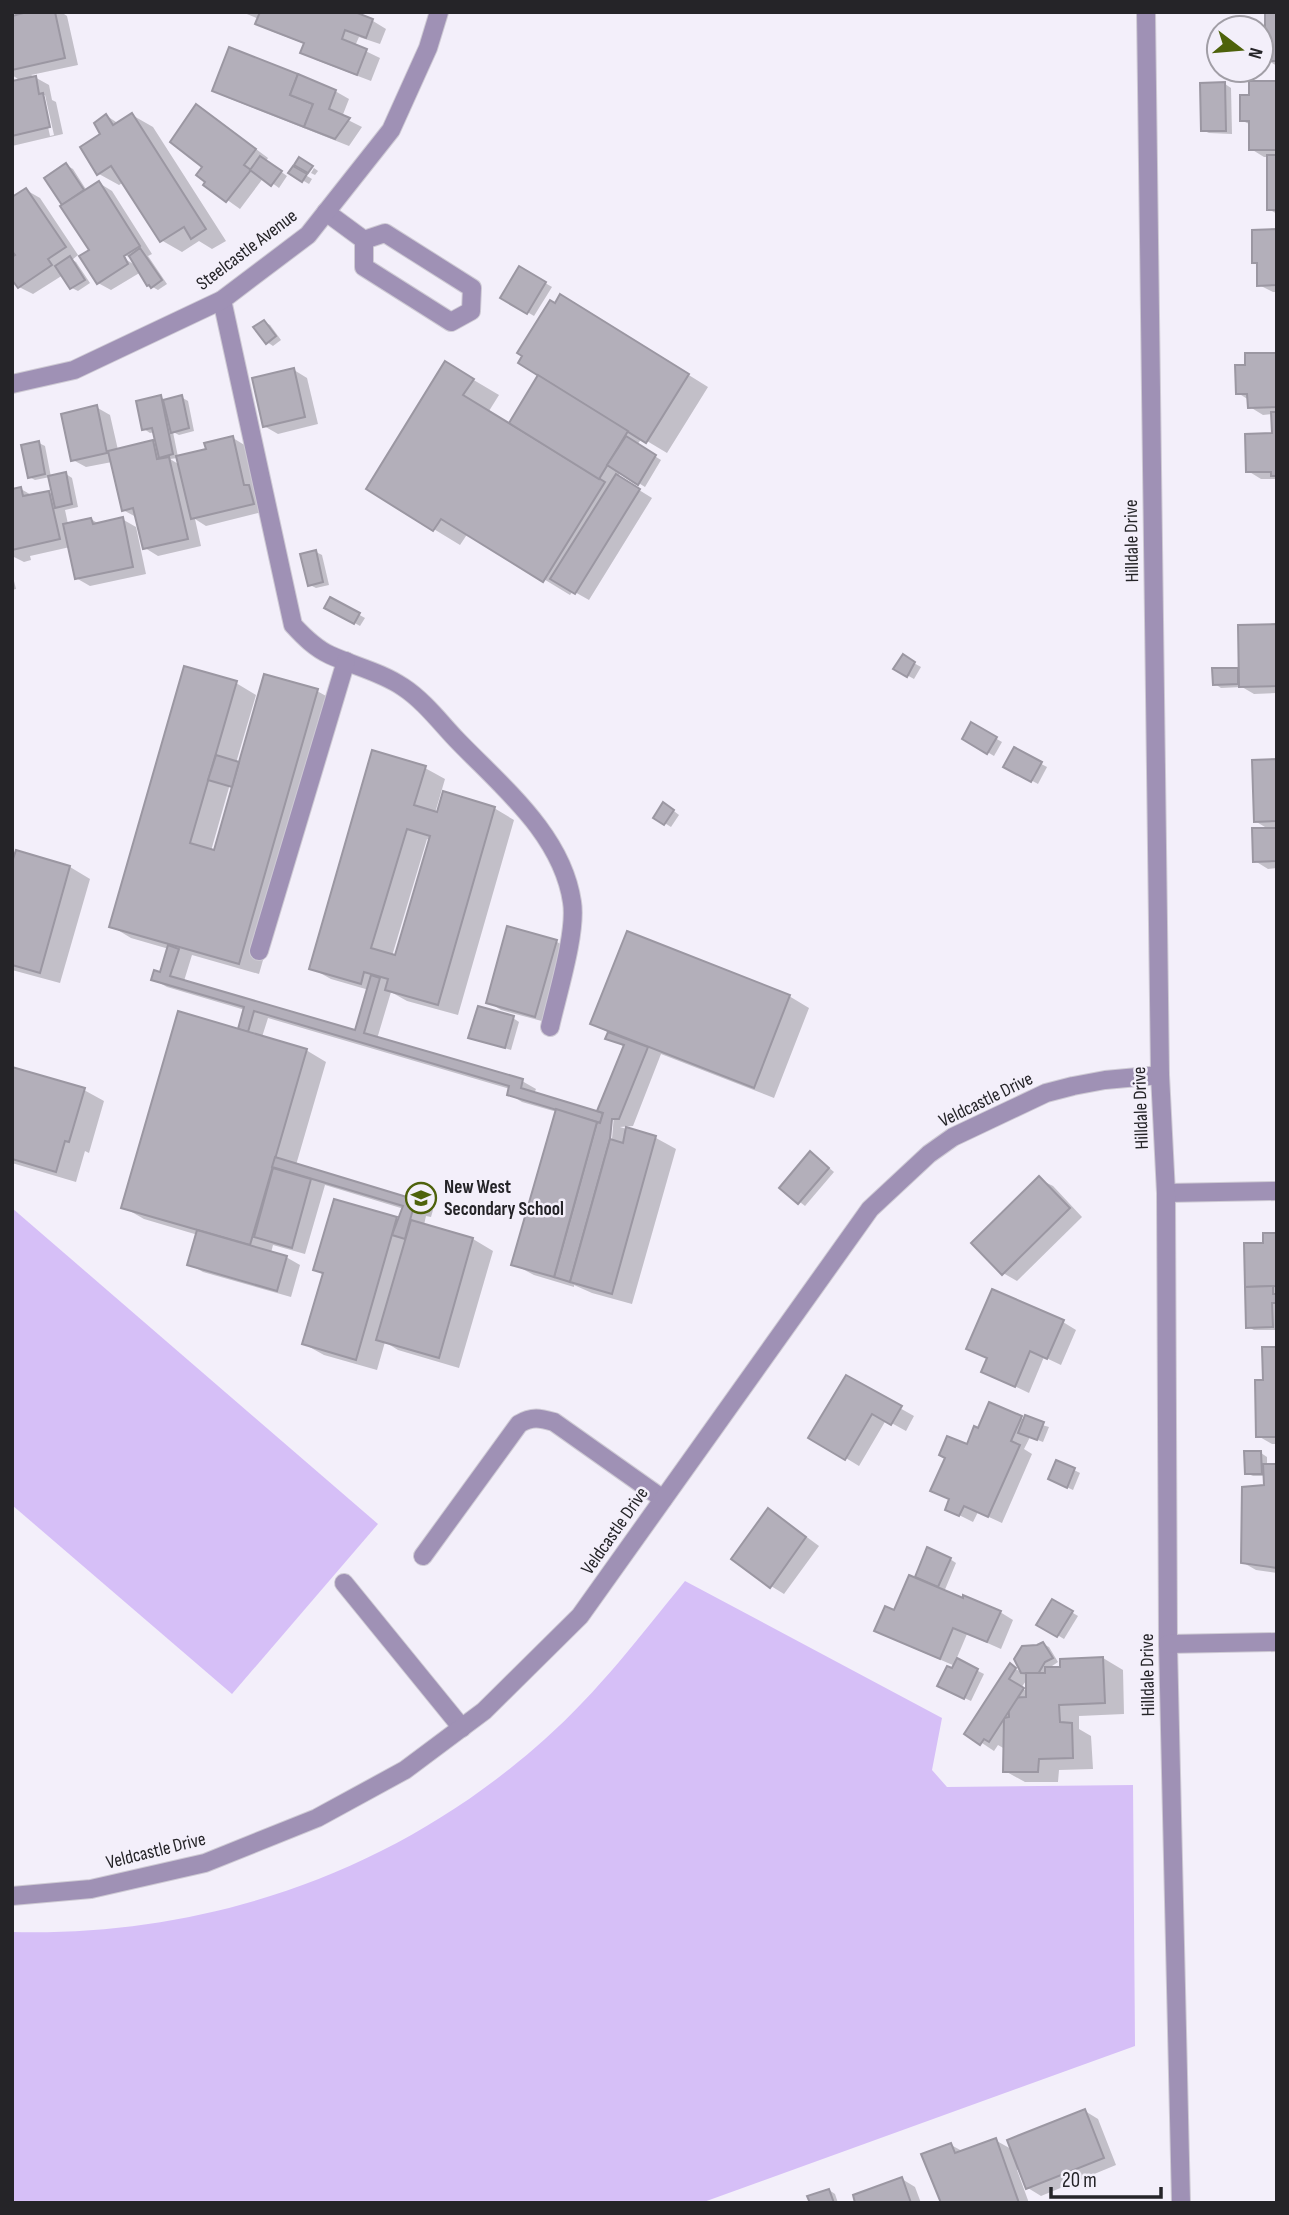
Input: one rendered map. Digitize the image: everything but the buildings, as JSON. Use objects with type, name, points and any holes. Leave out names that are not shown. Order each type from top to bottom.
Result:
[{"type":"street","name":"Steelcastle Avenue","points":[[12,384],[74,370],[222,300],[308,235],[391,131],[428,48],[439,12]]},
{"type":"street","name":"Hilldale Drive","points":[[1146,12],[1160,1075],[1166,1193],[1168,1644],[1181,2203]]},
{"type":"street","points":[[326,212],[364,240]]},
{"type":"street","points":[[385,233],[472,288],[471,311],[451,322],[364,267],[364,240],[385,233]]},
{"type":"street","points":[[222,300],[293,625],[308,641],[328,654],[374,672],[404,688],[523,808],[552,845],[566,876],[573,904],[571,933],[550,1027]]},
{"type":"street","points":[[260,951],[346,661]]},
{"type":"street","name":"Veldcastle Drive","points":[[12,1896],[92,1889],[205,1863],[317,1818],[405,1770],[484,1711],[580,1615],[870,1209],[929,1154],[953,1137],[1046,1093],[1105,1080],[1160,1075]]},
{"type":"street","points":[[1166,1193],[1277,1191]]},
{"type":"street","points":[[423,1556],[519,1424],[528,1419],[537,1417],[554,1422],[663,1499]]},
{"type":"street","points":[[344,1583],[462,1728]]},
{"type":"street","points":[[1168,1644],[1277,1642]]},
{"type":"shaded area","points":[[12,1208],[378,1524],[232,1694],[12,1505]]},
{"type":"shaded area","points":[[685,1581],[942,1718],[932,1770],[947,1787],[1133,1785],[1135,2046],[701,2203],[12,2203],[12,1932],[86,1931],[158,1923],[229,1908],[298,1887],[364,1859],[428,1826],[488,1785],[564,1721],[601,1683]]},
{"type":"place","name":"New West Secondary School","points":[[421,1198]]}]
